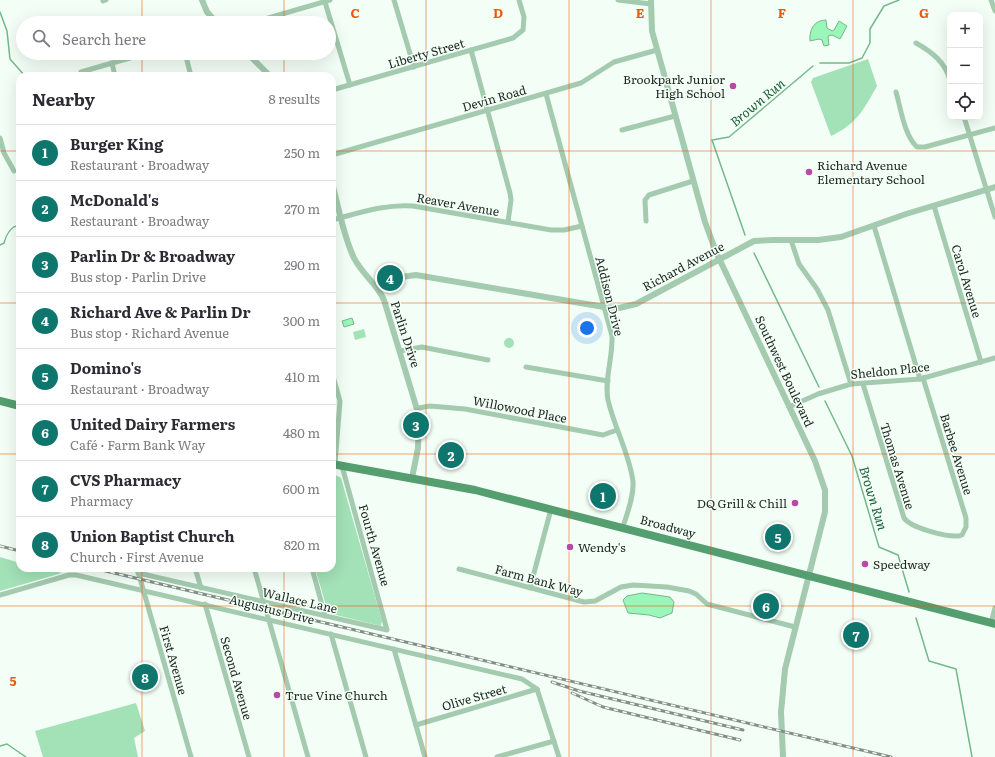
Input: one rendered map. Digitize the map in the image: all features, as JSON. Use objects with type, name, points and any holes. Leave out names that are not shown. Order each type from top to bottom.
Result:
[{"type":"main road","points":[[0,401],[16,405]]},
{"type":"main road","name":"Broadway","points":[[336,465],[475,490],[993,623]]},
{"type":"street","points":[[202,0],[207,12],[211,16]]},
{"type":"street","points":[[394,0],[414,67]]},
{"type":"street","name":"Liberty Street","points":[[336,89],[513,38],[523,30],[524,17],[519,0]]},
{"type":"street","points":[[618,0],[651,2]]},
{"type":"street","points":[[992,0],[995,11]]},
{"type":"street","points":[[276,16],[328,1],[332,16]]},
{"type":"street","name":"Southwest Boulevard","points":[[651,2],[651,23],[657,50],[704,222],[821,475],[826,498],[823,520],[785,669],[782,691],[781,723],[783,757]]},
{"type":"street","points":[[336,32],[350,85]]},
{"type":"street","points":[[916,44],[939,60],[945,66],[947,72]]},
{"type":"street","points":[[471,50],[510,193],[511,200],[508,222]]},
{"type":"street","name":"Devin Road","points":[[336,154],[546,94],[585,81],[614,62],[657,50]]},
{"type":"street","points":[[81,72],[122,60]]},
{"type":"street","points":[[186,60],[190,72]]},
{"type":"street","points":[[254,60],[266,72]]},
{"type":"street","points":[[112,63],[114,72]]},
{"type":"street","points":[[896,92],[907,130],[917,147],[925,148],[995,128]]},
{"type":"street","name":"Addison Drive","points":[[546,94],[612,336],[608,400],[633,481],[631,497],[623,527]]},
{"type":"street","points":[[622,130],[675,116]]},
{"type":"street","points":[[965,120],[995,217]]},
{"type":"street","points":[[0,138],[4,153],[14,171]]},
{"type":"street","points":[[646,221],[645,200],[649,195],[693,181]]},
{"type":"street","name":"Richard Avenue","points":[[379,289],[401,277],[424,276],[604,307],[619,308],[636,304],[754,242],[833,239],[995,188]]},
{"type":"street","name":"Parlin Drive","points":[[336,197],[354,258],[364,273],[379,289],[387,307],[418,408],[419,438],[412,478]]},
{"type":"street","name":"Reaver Avenue","points":[[336,219],[382,207],[397,205],[413,206],[558,231],[582,226]]},
{"type":"street","name":"Carol Avenue","points":[[934,206],[982,362]]},
{"type":"street","name":"Barbee Avenue","points":[[874,226],[966,518],[966,527],[962,535]]},
{"type":"street","points":[[791,240],[799,264],[818,289],[828,310],[851,384]]},
{"type":"street","points":[[400,350],[422,347],[488,360]]},
{"type":"street","name":"Sheldon Place","points":[[789,407],[818,394],[851,384],[922,379],[995,358]]},
{"type":"street","points":[[526,367],[608,381]]},
{"type":"street","name":"Thomas Avenue","points":[[863,384],[904,518],[909,524],[918,527],[956,536],[962,535]]},
{"type":"street","name":"Fourth Avenue","points":[[336,387],[340,401],[336,465],[387,630]]},
{"type":"street","name":"Willowood Place","points":[[418,408],[430,406],[465,409],[603,435],[617,430]]},
{"type":"street","points":[[530,588],[552,509]]},
{"type":"street","name":"Farm Bank Way","points":[[459,569],[584,602],[594,601],[627,585],[667,587],[696,594],[707,604],[795,627]]},
{"type":"street","name":"First Avenue","points":[[138,572],[191,757]]},
{"type":"street","name":"Wallace Lane","points":[[144,572],[201,588],[387,630]]},
{"type":"street","points":[[196,572],[201,588]]},
{"type":"street","points":[[255,572],[308,757]]},
{"type":"street","points":[[313,572],[326,616]]},
{"type":"street","name":"Augustus Drive","points":[[0,594],[69,575],[76,575],[268,618],[522,679],[537,689]]},
{"type":"street","name":"Second Avenue","points":[[205,604],[249,757]]},
{"type":"street","points":[[993,623],[995,608]]},
{"type":"street","points":[[331,634],[366,757]]},
{"type":"street","points":[[394,649],[425,757]]},
{"type":"street","points":[[537,689],[559,757]]},
{"type":"street","name":"Olive Street","points":[[416,725],[537,689]]},
{"type":"street","points":[[497,757],[554,741]]},
{"type":"shaded area","points":[[822,20],[826,20],[827,28],[832,31],[839,21],[847,26],[840,39],[832,35],[828,36],[829,45],[824,46],[822,40],[819,39],[810,41],[810,33],[813,26]]},
{"type":"shaded area","points":[[868,59],[877,86],[864,109],[854,121],[831,136],[811,82],[813,78]]},
{"type":"shaded area","points":[[352,318],[354,324],[344,327],[342,321]]},
{"type":"shaded area","points":[[364,329],[366,337],[355,340],[353,332]]},
{"type":"shaded area","points":[[509,338],[514,343],[509,348],[504,343]]},
{"type":"shaded area","points":[[336,475],[341,478],[382,621],[381,626],[336,615],[327,609],[316,572],[336,572]]},
{"type":"shaded area","points":[[0,557],[16,562],[16,572],[62,573],[0,591]]},
{"type":"shaded area","points":[[642,593],[670,597],[674,602],[672,613],[660,618],[649,615],[628,613],[623,600],[627,596]]},
{"type":"shaded area","points":[[136,703],[145,731],[134,738],[138,757],[43,757],[35,731]]},
{"type":"waterway","name":"Brown Run","points":[[820,63],[849,63],[862,58],[870,43],[870,29],[884,6],[899,0]]},
{"type":"waterway","points":[[0,12],[7,31],[10,59],[21,72]]},
{"type":"waterway","name":"Brown Run","points":[[745,235],[712,140],[729,137],[813,66]]},
{"type":"waterway","points":[[0,245],[4,243],[8,234],[16,226]]},
{"type":"waterway","name":"Brown Run","points":[[754,253],[819,387]]},
{"type":"waterway","name":"Brown Run","points":[[825,401],[852,456],[879,547],[898,555],[909,592]]},
{"type":"waterway","name":"Brown Run","points":[[916,618],[929,661],[956,669],[972,757]]},
{"type":"waterway","points":[[0,746],[7,744],[26,757]]},
{"type":"railway","points":[[0,546],[16,550]]},
{"type":"railway","points":[[110,572],[891,757]]},
{"type":"railway","points":[[552,682],[579,691],[743,730]]},
{"type":"railway","points":[[572,693],[603,707],[740,740]]},
{"type":"place","name":"Brookpark Junior High School","points":[[733,86]]},
{"type":"place","name":"Richard Avenue Elementary School","points":[[809,172]]},
{"type":"place","name":"Richard Ave & Parlin Dr","points":[[390,278]]},
{"type":"place","name":"Parlin Dr & Broadway","points":[[416,425]]},
{"type":"place","name":"McDonald's","points":[[451,455]]},
{"type":"place","name":"Burger King","points":[[603,496]]},
{"type":"place","name":"DQ Grill & Chill","points":[[795,503]]},
{"type":"place","name":"Domino's","points":[[778,537]]},
{"type":"place","name":"Wendy's","points":[[570,547]]},
{"type":"place","name":"Speedway","points":[[865,564]]},
{"type":"place","name":"United Dairy Farmers","points":[[766,606]]},
{"type":"place","name":"CVS Pharmacy","points":[[856,635]]},
{"type":"place","name":"Union Baptist Church","points":[[145,677]]},
{"type":"place","name":"True Vine Church","points":[[277,695]]}]
